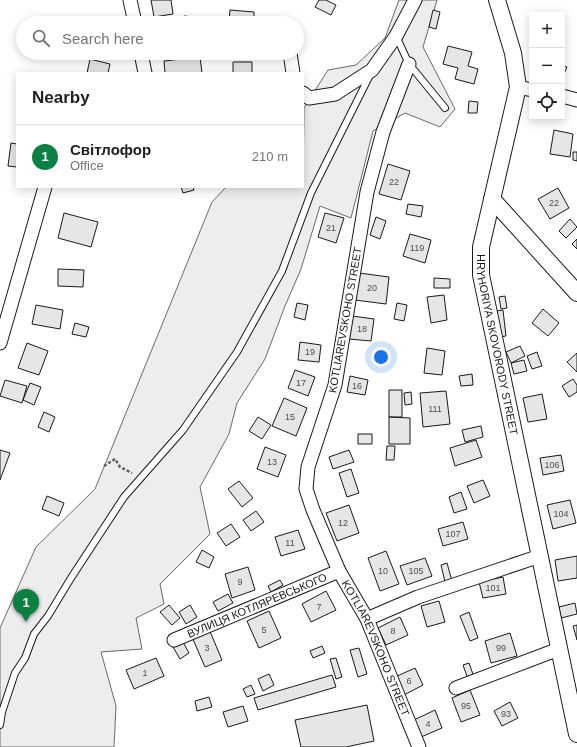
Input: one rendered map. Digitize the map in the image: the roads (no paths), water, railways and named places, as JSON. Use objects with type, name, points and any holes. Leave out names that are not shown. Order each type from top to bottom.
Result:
[{"type":"street","points":[[130,0],[133,16]]},
{"type":"street","points":[[304,94],[309,98],[335,94],[372,70],[396,36],[415,0]]},
{"type":"street","points":[[497,0],[525,88]]},
{"type":"street","points":[[142,60],[145,72]]},
{"type":"street","points":[[291,60],[293,72]]},
{"type":"street","name":"KOTLIAREVSKOHO STREET","points":[[409,64],[383,132],[367,192],[335,384],[308,468],[306,489],[313,510],[339,571],[366,619],[419,747]]},
{"type":"street","name":"HRYHORIYA SKOVORODY STREET","points":[[525,88],[492,200],[481,247],[481,275],[577,734]]},
{"type":"street","points":[[565,97],[577,100]]},
{"type":"street","points":[[0,343],[45,188]]},
{"type":"street","points":[[492,200],[577,293]]},
{"type":"street","points":[[366,619],[418,597],[540,556]]},
{"type":"street","name":"ВУЛИЦЯ КОТЛЯРЕВСЬКОГО","points":[[174,640],[339,571]]},
{"type":"street","points":[[456,688],[559,649]]},
{"type":"lane","points":[[396,36],[409,64],[445,108]]},
{"type":"lane","points":[[0,726],[1,712],[15,673],[25,658],[34,634],[48,616],[124,497],[183,430],[237,352],[282,271],[311,193],[372,70]]},
{"type":"place","name":"Світлофор","points":[[26,622]]}]
